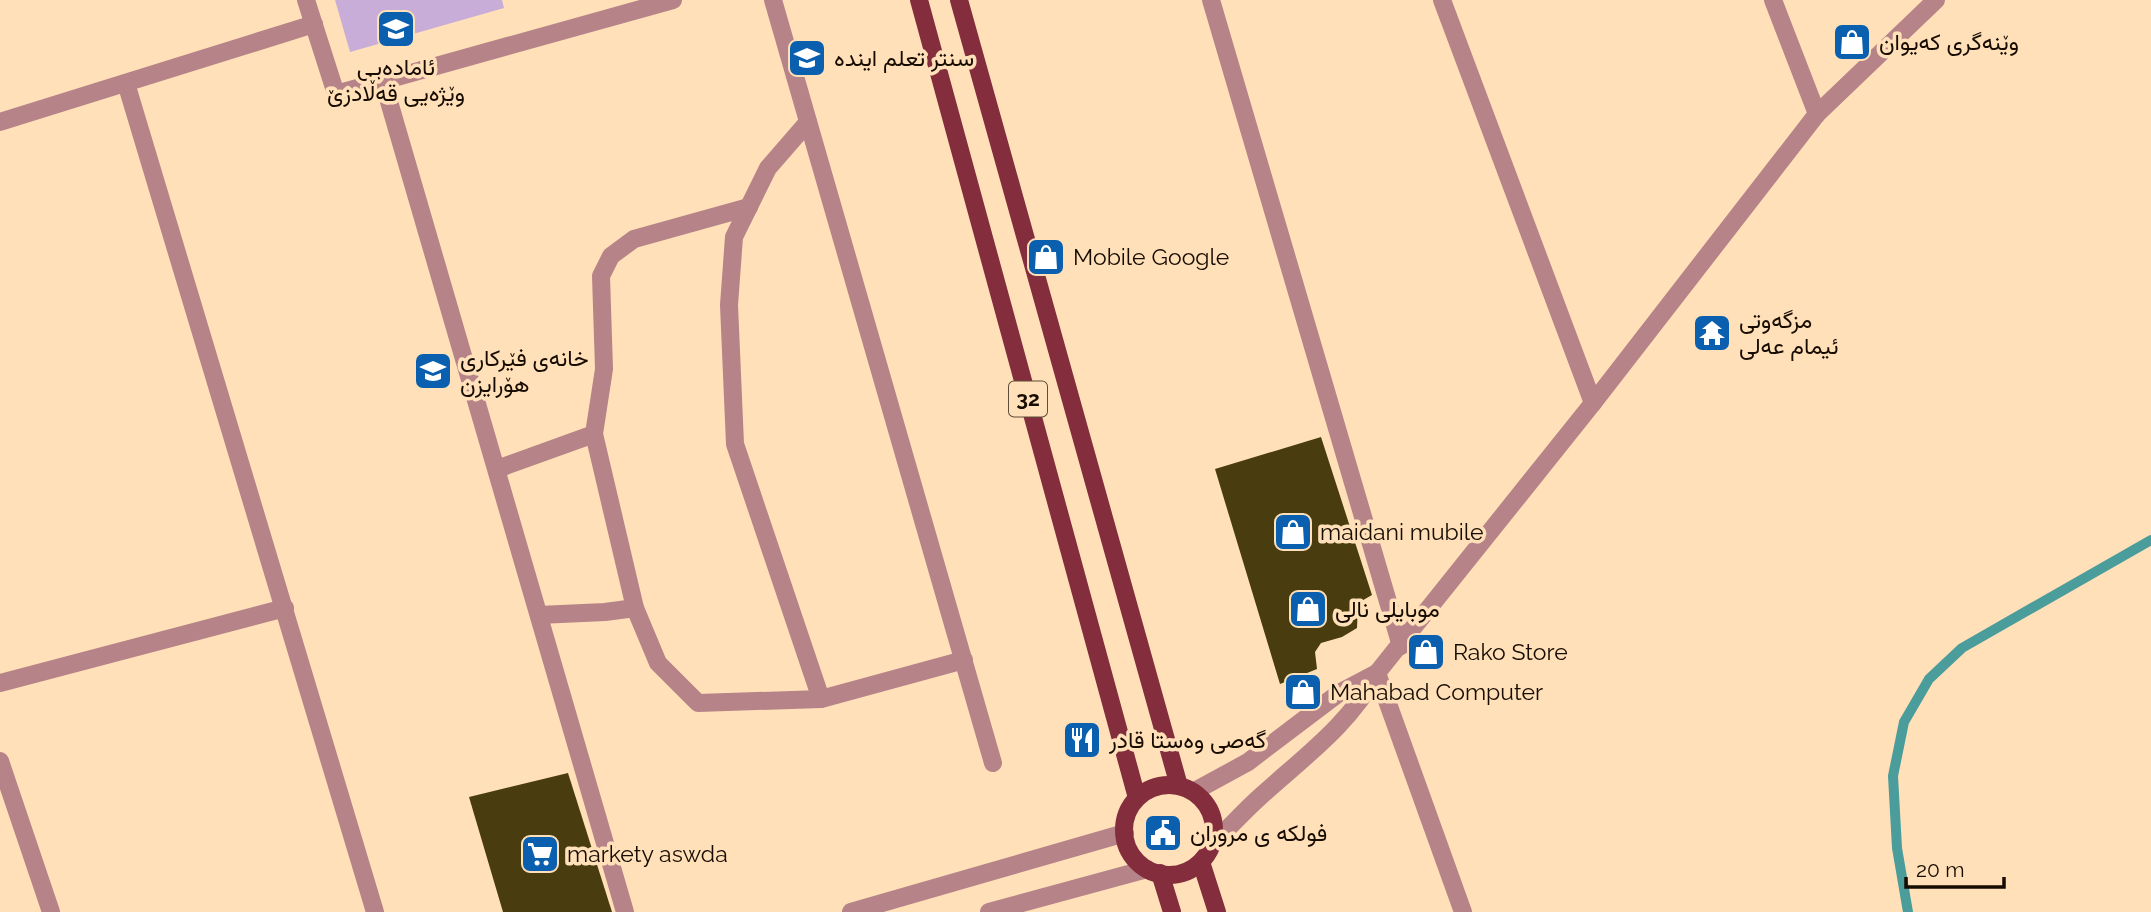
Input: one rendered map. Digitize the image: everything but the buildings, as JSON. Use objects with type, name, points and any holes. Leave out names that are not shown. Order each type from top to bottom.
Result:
[{"type":"main road","name":"32","points":[[919,0],[1137,798]]},
{"type":"main road","name":"32","points":[[959,0],[1186,789],[1204,802],[1212,816],[1212,844]]},
{"type":"main road","points":[[1172,912],[1153,871],[1132,854],[1128,847],[1126,817],[1137,798],[1157,786],[1186,789]]},
{"type":"main road","points":[[1153,871],[1182,873],[1201,862],[1212,844]]},
{"type":"main road","points":[[1201,862],[1217,912]]},
{"type":"street","points":[[306,0],[336,94],[673,0]]},
{"type":"street","points":[[773,0],[993,762]]},
{"type":"street","points":[[1211,0],[1401,646]]},
{"type":"street","points":[[1442,0],[1593,403]]},
{"type":"street","points":[[1773,0],[1817,114]]},
{"type":"street","points":[[1212,844],[1340,725],[1367,692],[1377,673],[1593,403],[1817,114],[1936,0]]},
{"type":"street","points":[[0,122],[314,24]]},
{"type":"street","points":[[383,81],[625,912]]},
{"type":"street","points":[[126,83],[375,912]]},
{"type":"street","points":[[808,122],[768,168],[734,237],[729,305],[735,444],[821,699]]},
{"type":"street","points":[[749,207],[634,239],[611,256],[601,276],[604,369],[594,434],[635,608],[658,663],[698,703],[821,699],[964,660]]},
{"type":"street","points":[[497,469],[594,434]]},
{"type":"street","points":[[0,683],[285,608]]},
{"type":"street","points":[[539,615],[635,608]]},
{"type":"street","points":[[1186,789],[1248,762],[1339,693],[1377,673]]},
{"type":"street","points":[[1377,673],[1463,912]]},
{"type":"street","points":[[0,761],[51,912]]},
{"type":"street","points":[[851,912],[1125,833]]},
{"type":"street","points":[[989,912],[1153,871]]},
{"type":"shaded area","name":"ئامادەیی وێژەیی قەڵادزێ","points":[[335,0],[502,0],[504,8],[350,52]]},
{"type":"waterway","points":[[1908,912],[1897,848],[1893,776],[1904,722],[1929,679],[1962,648],[2151,540]]},
{"type":"place","name":"ئامادەیی وێژەیی قەڵادزێ","points":[[396,29]]},
{"type":"place","name":"وێنەگری کەیوان","points":[[1852,42]]},
{"type":"place","name":"سنتر تعلم اينده","points":[[807,58]]},
{"type":"place","name":"Mobile Google","points":[[1046,257]]},
{"type":"place","name":"مزگەوتی ئیمام عەلی","points":[[1712,333]]},
{"type":"place","name":"خانەی فێرکاری هۆرایزن","points":[[433,371]]},
{"type":"place","name":"maidani mubile","points":[[1293,532]]},
{"type":"place","name":"موبايلى نالى","points":[[1308,609]]},
{"type":"place","name":"Rako Store","points":[[1426,652]]},
{"type":"place","name":"Mahabad Computer","points":[[1303,692]]},
{"type":"place","name":"گەصی وەستا قادر","points":[[1082,740]]},
{"type":"place","name":"فولکه ی مروران","points":[[1163,833]]},
{"type":"place","name":"markety aswda","points":[[540,854]]}]
